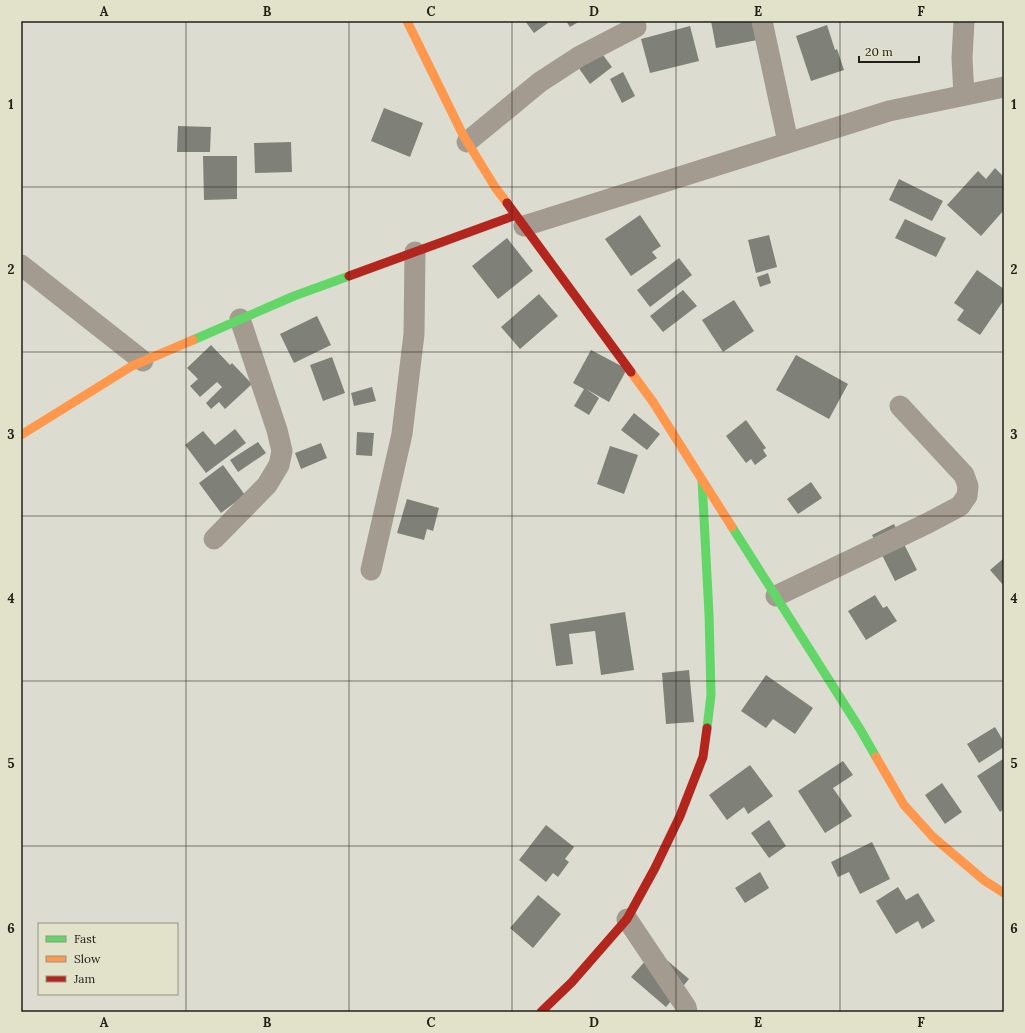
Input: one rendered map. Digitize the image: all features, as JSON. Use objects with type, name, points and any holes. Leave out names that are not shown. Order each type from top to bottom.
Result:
[{"type":"street","points":[[407,21],[463,135],[495,187],[653,402],[860,730],[904,805],[933,838],[985,881],[1004,893]]},
{"type":"street","points":[[762,21],[788,142]]},
{"type":"street","points":[[964,21],[962,58],[964,96]]},
{"type":"street","points":[[468,142],[540,82],[580,56],[636,27]]},
{"type":"street","points":[[21,435],[132,366],[294,296],[415,252],[788,142],[889,110],[1004,87]]},
{"type":"street","points":[[371,570],[402,434],[414,334],[415,252]]},
{"type":"street","points":[[21,264],[143,361]]},
{"type":"street","points":[[214,539],[267,485],[279,465],[282,451],[277,430],[240,319]]},
{"type":"street","points":[[776,596],[928,523],[960,506],[968,496],[968,486],[964,475],[900,406]]},
{"type":"street","points":[[541,1012],[572,982],[627,919],[655,868],[680,816],[703,756],[711,695],[709,614],[702,479]]},
{"type":"street","points":[[627,919],[686,1007],[687,1012]]},
{"type":"building","points":[[525,21],[546,21],[548,23],[534,33]]},
{"type":"building","points":[[566,21],[580,21],[570,27]]},
{"type":"building","points":[[711,21],[765,21],[768,38],[716,48]]},
{"type":"building","points":[[827,25],[835,50],[837,49],[844,70],[811,81],[796,36]]},
{"type":"building","points":[[690,26],[699,61],[650,73],[641,39]]},
{"type":"building","points":[[600,51],[612,67],[590,84],[578,67]]},
{"type":"building","points":[[623,72],[635,96],[622,103],[610,79]]},
{"type":"building","points":[[384,108],[423,123],[410,157],[371,141]]},
{"type":"building","points":[[178,126],[211,127],[210,152],[177,152]]},
{"type":"building","points":[[291,142],[292,172],[255,173],[254,143]]},
{"type":"building","points":[[203,156],[237,156],[237,199],[204,200]]},
{"type":"building","points":[[995,168],[1004,177],[1004,210],[981,236],[947,205],[978,171],[986,179]]},
{"type":"building","points":[[899,179],[943,201],[932,221],[889,200]]},
{"type":"building","points":[[640,215],[661,246],[652,252],[657,258],[631,276],[605,239]]},
{"type":"building","points":[[905,219],[946,238],[936,257],[895,238]]},
{"type":"building","points":[[769,235],[777,267],[756,273],[748,240]]},
{"type":"building","points":[[507,238],[533,271],[498,299],[472,266]]},
{"type":"building","points":[[679,258],[692,275],[650,307],[637,290]]},
{"type":"building","points":[[977,270],[1004,289],[1004,300],[980,335],[957,320],[964,310],[954,303]]},
{"type":"building","points":[[768,273],[771,283],[760,287],[757,277]]},
{"type":"building","points":[[683,290],[697,306],[663,332],[650,316]]},
{"type":"building","points":[[539,294],[558,316],[520,349],[501,327]]},
{"type":"building","points":[[734,300],[754,331],[723,352],[702,320]]},
{"type":"building","points":[[317,316],[331,345],[294,363],[280,334]]},
{"type":"building","points":[[211,345],[230,365],[232,363],[252,384],[225,409],[219,402],[211,409],[206,403],[222,387],[217,382],[200,397],[190,386],[198,379],[187,368]]},
{"type":"building","points":[[591,350],[627,369],[609,402],[586,389],[599,398],[589,415],[574,406],[584,389],[573,383]]},
{"type":"building","points":[[796,355],[848,384],[829,419],[776,390]]},
{"type":"building","points":[[332,357],[345,393],[323,401],[310,365]]},
{"type":"building","points":[[372,387],[376,401],[354,406],[351,393]]},
{"type":"building","points":[[634,413],[660,434],[647,450],[621,430]]},
{"type":"building","points":[[746,420],[766,448],[763,450],[767,456],[755,465],[751,459],[746,463],[726,436]]},
{"type":"building","points":[[235,429],[246,443],[206,473],[185,445],[203,431],[215,445]]},
{"type":"building","points":[[357,432],[374,433],[372,456],[356,455]]},
{"type":"building","points":[[258,442],[266,453],[238,472],[230,460]]},
{"type":"building","points":[[321,443],[327,458],[301,469],[295,453]]},
{"type":"building","points":[[610,446],[638,455],[624,494],[597,484]]},
{"type":"building","points":[[223,465],[245,495],[221,513],[199,483]]},
{"type":"building","points":[[811,482],[822,498],[798,514],[787,499]]},
{"type":"building","points":[[407,499],[439,508],[433,531],[427,529],[424,540],[397,533]]},
{"type":"building","points":[[894,524],[917,570],[895,581],[872,535]]},
{"type":"building","points":[[1004,558],[1004,586],[990,570]]},
{"type":"building","points":[[875,595],[883,608],[887,606],[897,621],[866,640],[848,611]]},
{"type":"building","points":[[625,612],[634,670],[601,675],[595,631],[569,634],[573,664],[556,666],[550,624]]},
{"type":"building","points":[[689,670],[694,722],[666,724],[662,673]]},
{"type":"building","points":[[766,675],[813,708],[795,734],[773,719],[766,728],[741,711]]},
{"type":"building","points":[[995,727],[1004,742],[1004,747],[979,763],[967,744]]},
{"type":"building","points":[[1003,759],[1004,809],[1000,812],[977,776]]},
{"type":"building","points":[[843,761],[853,775],[833,788],[852,816],[825,833],[798,791]]},
{"type":"building","points":[[750,765],[773,796],[748,814],[744,807],[727,820],[709,795]]},
{"type":"building","points":[[942,783],[962,812],[945,824],[925,795]]},
{"type":"building","points":[[769,820],[786,846],[769,858],[751,833]]},
{"type":"building","points":[[546,825],[574,847],[565,859],[569,862],[558,877],[553,873],[546,882],[519,860]]},
{"type":"building","points":[[872,842],[890,879],[860,894],[849,872],[838,877],[831,862]]},
{"type":"building","points":[[760,872],[769,888],[745,903],[735,888]]},
{"type":"building","points":[[898,887],[906,900],[918,893],[935,921],[922,929],[918,921],[896,934],[876,901]]},
{"type":"building","points":[[538,895],[561,914],[533,948],[510,928]]},
{"type":"building","points":[[655,950],[689,979],[666,1007],[631,977]]},
{"type":"traffic: fast","points":[[193,340],[294,296],[349,276]]},
{"type":"traffic: fast","points":[[702,480],[709,614],[711,695],[707,728]]},
{"type":"traffic: fast","points":[[732,527],[860,729],[876,757]]},
{"type":"traffic: slow","points":[[407,21],[463,135],[495,187],[507,203]]},
{"type":"traffic: slow","points":[[21,435],[132,366],[193,340]]},
{"type":"traffic: slow","points":[[631,372],[653,402],[732,527]]},
{"type":"traffic: slow","points":[[876,757],[904,805],[933,837],[985,881],[1004,893]]},
{"type":"traffic: jam","points":[[507,203],[631,372]]},
{"type":"traffic: jam","points":[[349,276],[516,215]]},
{"type":"traffic: jam","points":[[541,1012],[572,982],[627,919],[655,868],[680,816],[703,757],[707,728]]}]
